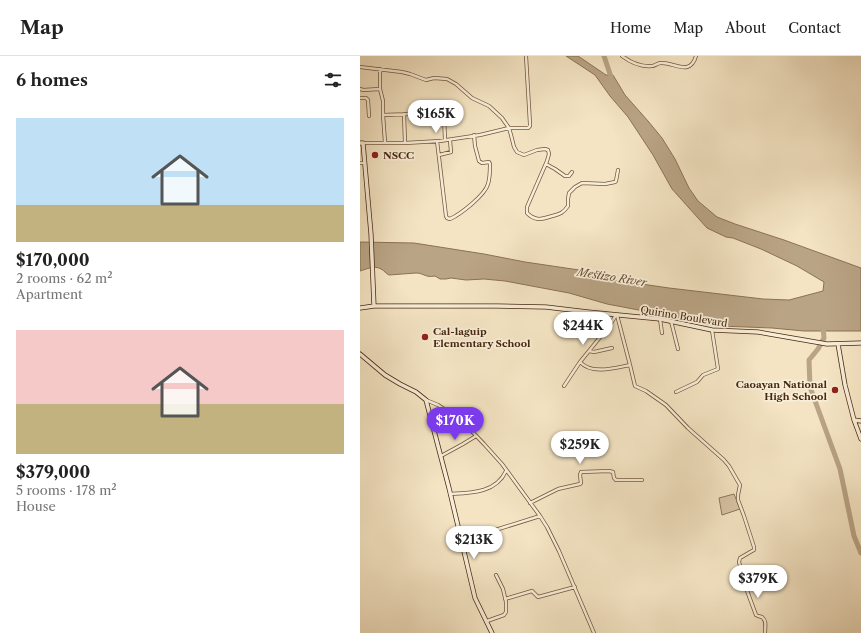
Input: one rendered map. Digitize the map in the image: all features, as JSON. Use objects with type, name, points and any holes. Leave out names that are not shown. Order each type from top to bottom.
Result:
[{"type":"street","points":[[374,306],[371,234],[362,163],[362,143],[405,143],[450,140],[511,128],[528,128],[530,126],[526,56]]},
{"type":"street","points":[[622,56],[637,64],[652,66],[661,63],[683,67],[687,67],[692,64],[696,56]]},
{"type":"street","points":[[360,67],[402,72],[426,80],[442,78],[452,81],[472,98],[485,104],[502,118],[511,128],[514,147],[517,152],[524,154],[537,150],[548,150],[549,154],[546,164],[527,207],[529,215],[533,218],[538,219],[557,216],[568,206],[569,193],[575,187],[582,183],[605,184],[615,182],[618,170]]},
{"type":"street","points":[[380,69],[380,90],[383,101],[385,142]]},
{"type":"street","points":[[360,89],[380,90]]},
{"type":"street","points":[[360,98],[366,98],[368,100],[368,116]]},
{"type":"street","points":[[383,115],[442,113],[444,116],[445,140]]},
{"type":"street","points":[[404,114],[405,143]]},
{"type":"street","points":[[437,141],[446,216],[450,219],[464,210],[488,186],[490,164],[489,162],[479,161],[474,135]]},
{"type":"street","points":[[438,155],[451,152],[450,140]]},
{"type":"street","points":[[546,164],[566,176],[569,176],[572,172]]},
{"type":"street","name":"Quirino Boulevard","points":[[360,308],[374,306],[526,306],[660,319],[712,330],[758,332],[827,344],[861,343]]},
{"type":"street","points":[[564,386],[588,350],[610,325],[616,314]]},
{"type":"street","points":[[616,314],[635,386],[646,391],[666,405],[688,428],[724,460],[740,485],[738,500],[754,550],[740,558],[739,562],[746,588],[756,615],[765,620],[765,633]]},
{"type":"street","points":[[660,319],[662,333]]},
{"type":"street","points":[[671,321],[678,349]]},
{"type":"street","points":[[676,392],[697,382],[703,375],[718,369],[712,330]]},
{"type":"street","points":[[838,344],[844,380],[854,420],[861,439]]},
{"type":"street","points":[[588,350],[594,352],[612,348]]},
{"type":"street","points":[[360,354],[385,375],[416,392],[426,400],[438,405],[462,421],[497,458],[547,527],[575,587],[594,633]]},
{"type":"street","points":[[580,362],[587,368],[596,370],[630,365]]},
{"type":"street","points":[[426,400],[475,598],[492,633]]},
{"type":"street","points":[[854,420],[861,420]]},
{"type":"street","points":[[441,456],[476,436]]},
{"type":"street","points":[[450,494],[470,493],[484,490],[493,486],[502,479],[506,470]]},
{"type":"street","points":[[530,503],[558,489],[580,484],[581,472],[609,471],[614,473],[614,478],[616,480],[642,480]]},
{"type":"street","points":[[489,532],[540,516]]},
{"type":"street","points":[[487,621],[506,613],[503,589],[496,575]]},
{"type":"street","points":[[505,599],[532,591],[538,597],[575,587]]},
{"type":"shaded area","points":[[566,56],[578,56],[606,75],[613,75],[625,95],[662,138],[675,159],[689,188],[698,201],[717,217],[861,268],[861,331],[804,331],[720,326],[607,304],[569,293],[505,281],[484,279],[440,279],[435,276],[416,273],[389,275],[376,267],[360,271],[360,242],[414,243],[586,271],[614,280],[669,288],[763,299],[789,300],[823,291],[824,282],[797,266],[761,249],[733,238],[726,237],[707,228],[672,189],[653,155],[628,117],[595,75]]},
{"type":"shaded area","points":[[734,494],[740,509],[722,515],[719,498]]},
{"type":"waterway","name":"Mestizo River","points":[[604,56],[612,80]]},
{"type":"waterway","points":[[823,326],[824,338],[818,349],[809,360],[810,387],[840,469],[854,536],[861,553]]},
{"type":"place","name":"NSCC","points":[[375,155]]},
{"type":"place","name":"Cal-laguip Elementary School","points":[[425,337]]},
{"type":"place","name":"Caoayan National High School","points":[[835,390]]}]
